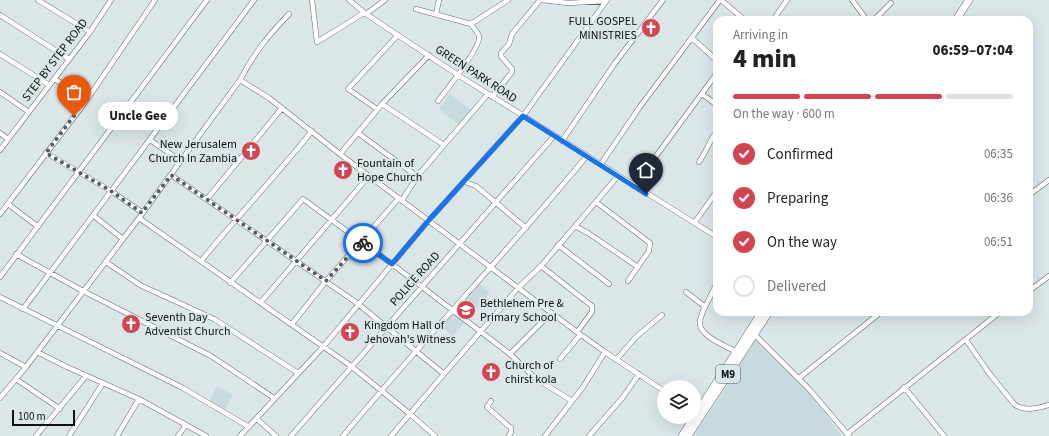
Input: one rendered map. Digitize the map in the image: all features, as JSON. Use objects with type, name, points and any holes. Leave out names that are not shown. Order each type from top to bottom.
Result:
[{"type":"main road","points":[[958,16],[968,0]]},
{"type":"main road","name":"M9","points":[[701,405],[753,332],[760,316]]},
{"type":"main road","name":"M9","points":[[688,436],[737,352],[766,316]]},
{"type":"main road","name":"M9","points":[[682,436],[689,424]]},
{"type":"street","points":[[38,0],[90,32]]},
{"type":"street","points":[[103,0],[110,2]]},
{"type":"street","points":[[0,214],[89,95],[155,0]]},
{"type":"street","points":[[0,277],[207,0]]},
{"type":"street","points":[[23,309],[254,0]]},
{"type":"street","points":[[312,0],[317,42],[385,0]]},
{"type":"street","name":"GREEN PARK ROAD","points":[[349,0],[365,13],[458,75],[634,186],[713,233]]},
{"type":"street","points":[[436,14],[439,0]]},
{"type":"street","points":[[471,24],[508,0]]},
{"type":"street","points":[[292,324],[326,281],[401,199],[444,145],[512,72],[512,69],[501,56],[501,53],[509,44],[512,34],[541,0],[607,0]]},
{"type":"street","points":[[240,436],[323,346],[357,303],[429,220],[465,182],[523,116],[607,0]]},
{"type":"street","points":[[562,141],[615,64],[663,0]]},
{"type":"street","points":[[601,164],[639,108],[721,0],[740,16]]},
{"type":"street","points":[[776,16],[786,0]]},
{"type":"street","points":[[852,0],[864,16]]},
{"type":"street","name":"STEP BY STEP ROAD","points":[[0,150],[90,32],[110,2]]},
{"type":"street","points":[[878,16],[891,3]]},
{"type":"street","points":[[416,9],[471,24],[480,38],[458,75],[438,101]]},
{"type":"street","points":[[0,398],[26,367],[171,175],[240,80],[253,56],[266,38],[289,14]]},
{"type":"street","points":[[0,15],[69,59]]},
{"type":"street","points":[[377,109],[348,88],[398,35]]},
{"type":"street","points":[[692,38],[713,57]]},
{"type":"street","points":[[0,54],[49,85]]},
{"type":"street","points":[[340,154],[358,134],[377,109],[429,55]]},
{"type":"street","points":[[54,79],[70,88],[89,95]]},
{"type":"street","points":[[634,186],[713,79]]},
{"type":"street","points":[[240,80],[269,98],[340,154],[578,334],[657,386]]},
{"type":"street","points":[[0,92],[29,112]]},
{"type":"street","points":[[702,94],[713,102]]},
{"type":"street","points":[[382,104],[444,145]]},
{"type":"street","points":[[207,199],[282,108]]},
{"type":"street","points":[[201,261],[312,132]]},
{"type":"street","points":[[0,133],[8,139]]},
{"type":"street","points":[[358,134],[418,177]]},
{"type":"street","name":"POLICE ROAD","points":[[291,436],[554,136]]},
{"type":"street","points":[[700,162],[708,149],[708,143],[713,136]]},
{"type":"street","points":[[150,140],[181,161]]},
{"type":"street","points":[[46,153],[111,191],[142,213]]},
{"type":"street","points":[[343,436],[381,390],[526,228],[587,156]]},
{"type":"street","points":[[171,175],[357,303],[444,374]]},
{"type":"street","points":[[261,302],[333,220],[369,176]]},
{"type":"street","points":[[391,436],[518,288],[541,266],[618,176]]},
{"type":"street","points":[[1033,192],[1049,180]]},
{"type":"street","points":[[465,182],[476,186],[526,228]]},
{"type":"street","points":[[695,222],[713,197]]},
{"type":"street","points":[[230,282],[303,199],[392,264],[510,354],[535,378],[572,401]]},
{"type":"street","points":[[596,202],[650,243],[649,250],[628,280]]},
{"type":"street","points":[[8,204],[38,226]]},
{"type":"street","points":[[94,216],[123,239]]},
{"type":"street","points":[[139,218],[351,366],[410,414],[433,435]]},
{"type":"street","points":[[574,226],[588,233],[638,267]]},
{"type":"street","points":[[558,245],[609,284]]},
{"type":"street","points":[[16,254],[83,291],[211,356],[274,398]]},
{"type":"street","points":[[106,262],[140,285],[214,319],[298,372]]},
{"type":"street","points":[[541,266],[592,306],[592,312],[560,360]]},
{"type":"street","points":[[1033,288],[1048,278]]},
{"type":"street","points":[[713,291],[704,309],[700,324],[701,330],[737,352]]},
{"type":"street","points":[[686,292],[703,304],[704,309]]},
{"type":"street","points":[[0,298],[183,388],[249,427]]},
{"type":"street","points":[[510,354],[551,313]]},
{"type":"street","points":[[616,360],[636,337],[662,315]]},
{"type":"street","points":[[799,378],[876,316]]},
{"type":"street","points":[[753,332],[799,378],[848,435],[904,387],[995,316]]},
{"type":"street","points":[[966,340],[989,373],[1019,408],[1025,409],[1049,405]]},
{"type":"street","points":[[37,352],[86,376],[139,399],[206,436]]},
{"type":"street","points":[[545,436],[572,401],[605,352]]},
{"type":"street","points":[[0,353],[26,367]]},
{"type":"street","points":[[589,436],[623,397],[639,374]]},
{"type":"street","points":[[36,436],[86,376]]},
{"type":"street","points":[[16,379],[60,409]]},
{"type":"street","points":[[69,436],[103,383]]},
{"type":"street","points":[[904,387],[944,436]]},
{"type":"street","points":[[117,436],[139,399]]},
{"type":"street","points":[[491,401],[487,407],[511,428],[509,436]]},
{"type":"street","points":[[256,418],[276,436]]},
{"type":"street","points":[[178,436],[186,425]]},
{"type":"shaded area","points":[[450,94],[471,110],[459,125],[439,109]]},
{"type":"shaded area","name":"Bethlehem Pre & Primary School","points":[[479,283],[490,293],[453,336],[441,326]]},
{"type":"shaded area","points":[[757,338],[811,395],[842,436],[695,436]]},
{"type":"shaded area","points":[[217,386],[233,395],[224,410],[209,401]]},
{"type":"way so far","points":[[74,116],[46,153],[111,191],[142,213],[171,175],[326,281],[361,242],[363,243]]},
{"type":"place","name":"FULL GOSPEL MINISTRIES","points":[[651,28]]},
{"type":"place","name":"Uncle Gee","points":[[74,116]]},
{"type":"place","name":"New Jerusalem Church In Zambia","points":[[251,151]]},
{"type":"place","name":"Fountain of Hope Church","points":[[343,170]]},
{"type":"place","name":"Bethlehem Pre & Primary School","points":[[466,310]]},
{"type":"place","name":"Seventh Day Adventist Church","points":[[131,324]]},
{"type":"place","name":"Kingdom Hall of Jehovah's Witness","points":[[350,332]]},
{"type":"place","name":"Church of chirst kola","points":[[491,372]]},
{"type":"route","points":[[363,243],[392,264],[429,220],[465,182],[523,116],[601,164],[646,194]]}]
